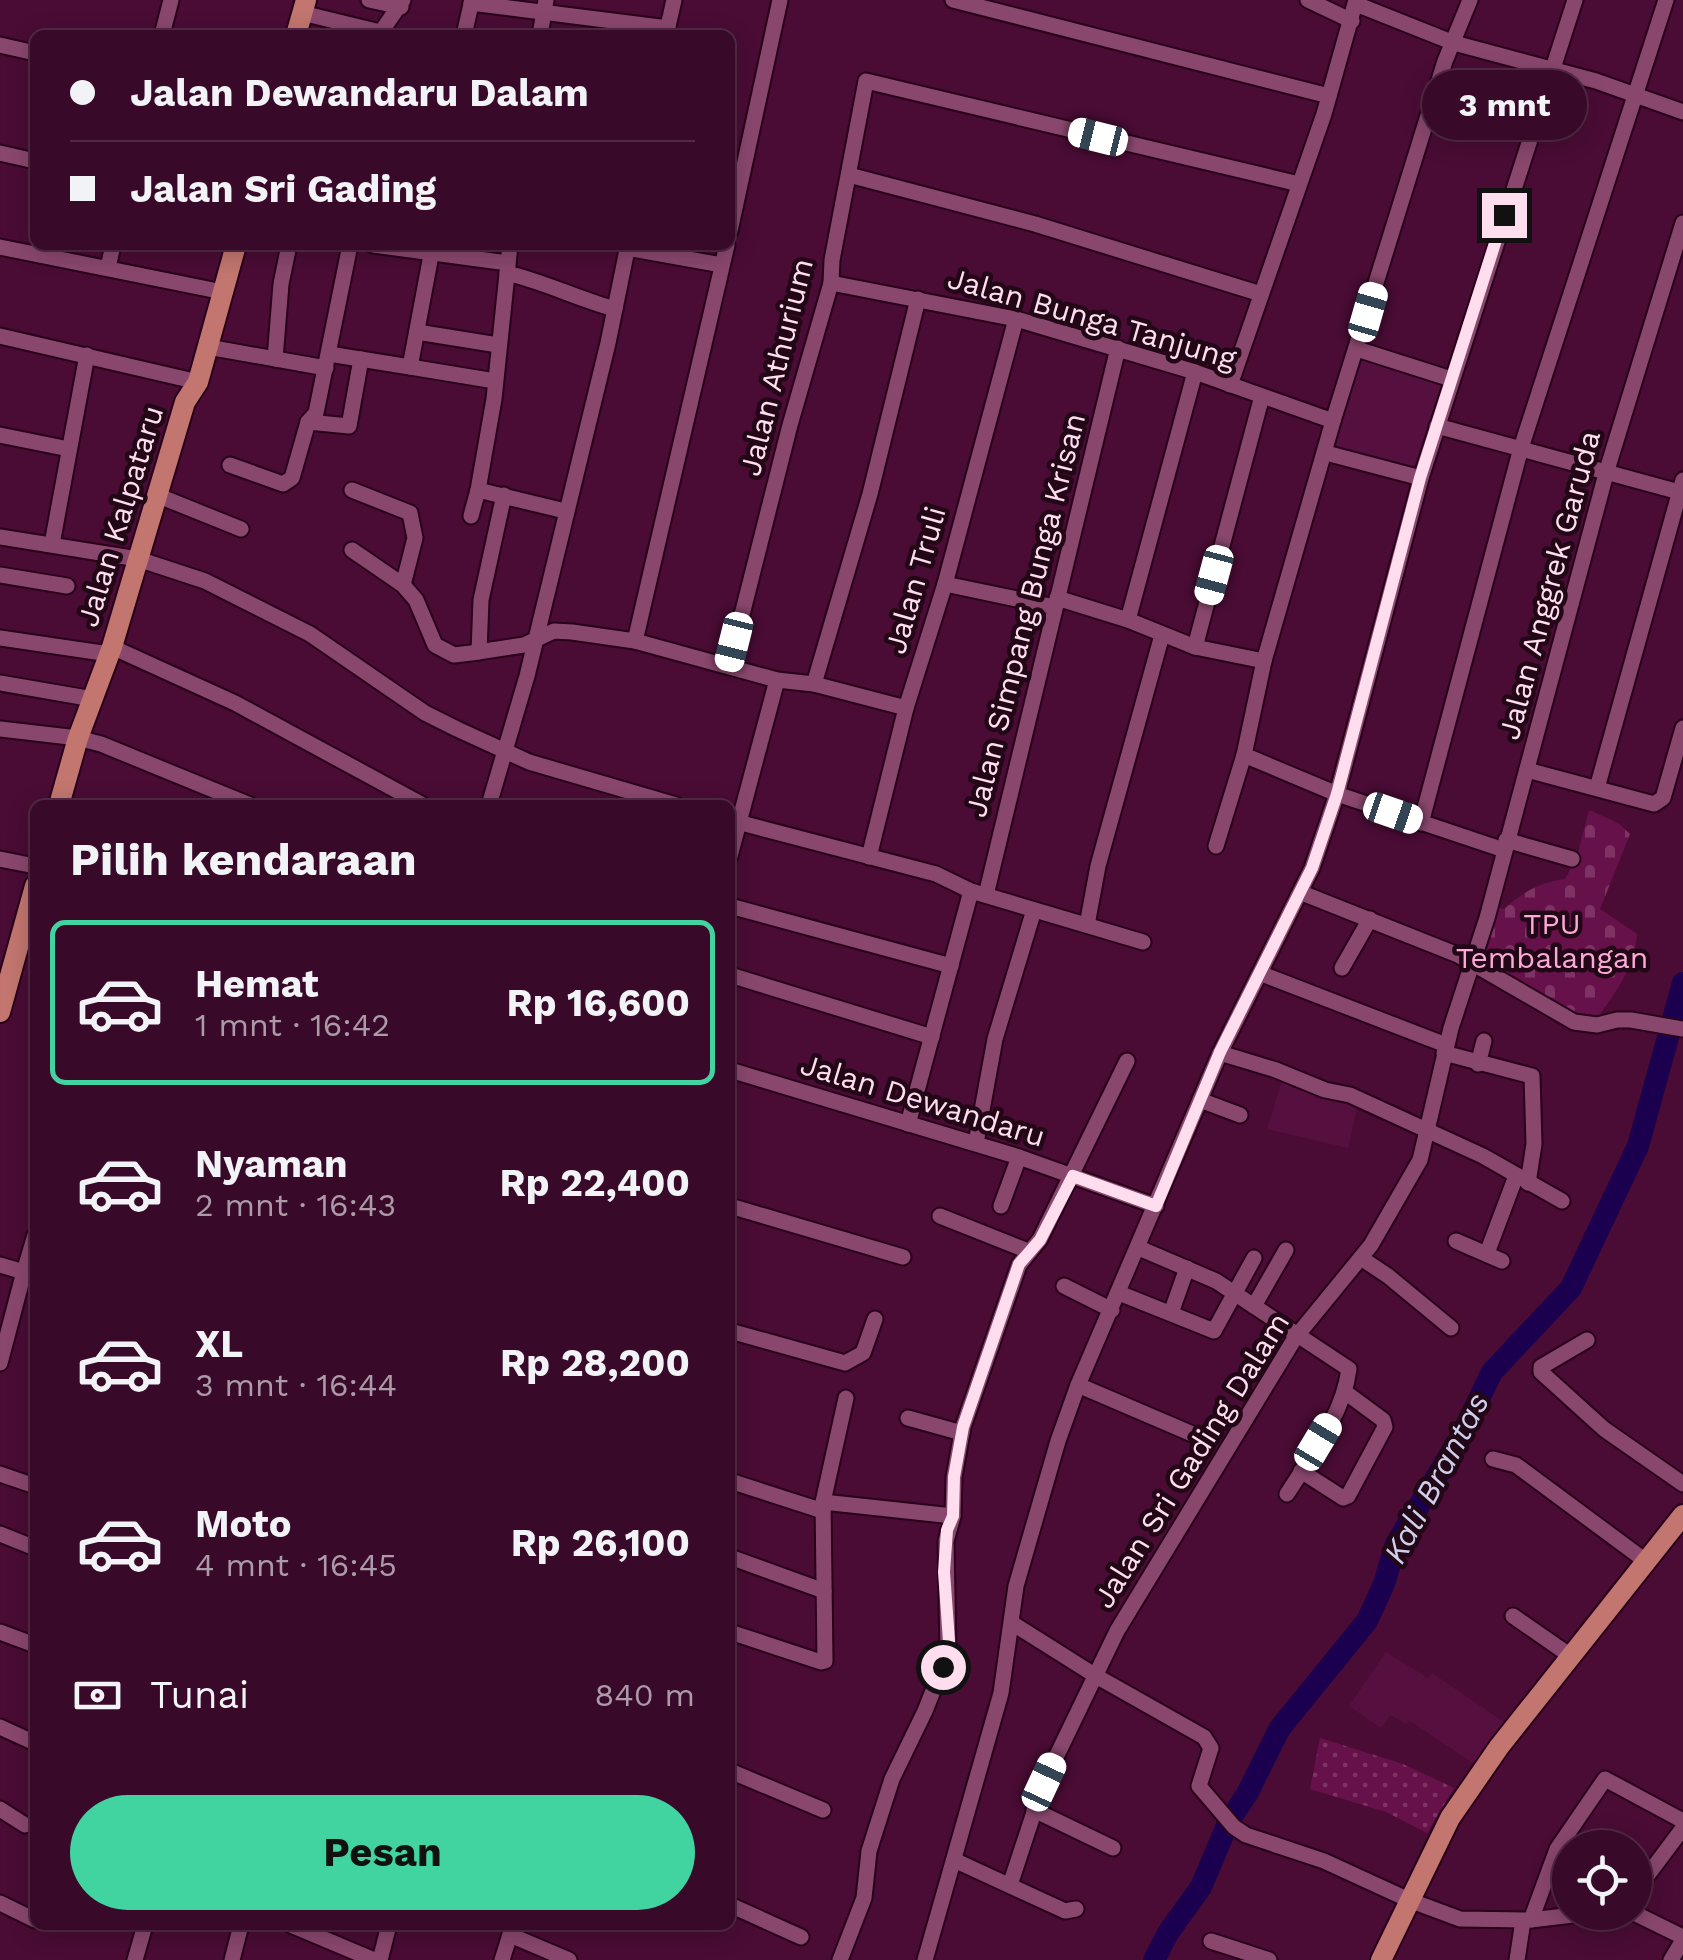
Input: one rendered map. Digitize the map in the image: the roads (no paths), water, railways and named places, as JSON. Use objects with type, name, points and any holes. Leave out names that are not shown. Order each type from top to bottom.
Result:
[{"type":"main road","name":"Jalan Kalpataru","points":[[60,800],[159,496],[185,402],[198,382],[235,250]]},
{"type":"main road","points":[[0,1012],[30,904]]},
{"type":"main road","points":[[1381,1960],[1450,1818],[1499,1747],[1683,1515]]},
{"type":"street","points":[[163,30],[171,0]]},
{"type":"street","points":[[369,0],[402,4],[383,30]]},
{"type":"street","points":[[667,30],[674,0]]},
{"type":"street","points":[[735,208],[780,0]]},
{"type":"street","points":[[953,0],[1330,96]]},
{"type":"street","points":[[1308,0],[1355,8],[1454,43],[1552,68],[1683,112]]},
{"type":"street","points":[[1216,846],[1244,755],[1264,660],[1334,421],[1445,61],[1470,0]]},
{"type":"street","points":[[925,1960],[1001,1693],[1016,1586],[1058,1441],[1078,1385],[1220,1052],[1302,892],[1337,794],[1450,379],[1575,0]]},
{"type":"street","points":[[465,30],[471,2],[545,6],[658,30]]},
{"type":"street","points":[[1422,823],[1521,448],[1666,2],[1683,10]]},
{"type":"street","points":[[304,6],[369,30]]},
{"type":"street","points":[[1230,385],[1330,96],[1355,8]]},
{"type":"street","points":[[0,44],[30,52]]},
{"type":"street","name":"Jalan Athurium","points":[[728,666],[831,282],[868,80],[1299,184]]},
{"type":"street","points":[[0,153],[30,159]]},
{"type":"street","points":[[848,175],[1034,224],[1261,294]]},
{"type":"street","name":"Jalan Anggrek Garuda","points":[[1471,962],[1487,918],[1607,470],[1683,223]]},
{"type":"street","points":[[0,247],[223,292]]},
{"type":"street","points":[[108,268],[113,250]]},
{"type":"street","points":[[275,359],[288,250]]},
{"type":"street","points":[[230,465],[288,484],[308,422],[316,413],[349,250]]},
{"type":"street","points":[[402,250],[462,256],[508,268],[584,301],[616,309]]},
{"type":"street","points":[[471,516],[495,381],[510,250]]},
{"type":"street","points":[[490,800],[507,752],[536,639],[616,309],[626,250]]},
{"type":"street","points":[[647,250],[722,265]]},
{"type":"street","points":[[636,641],[726,250]]},
{"type":"street","points":[[410,367],[431,255]]},
{"type":"street","name":"Jalan Bunga Tanjung","points":[[831,282],[1016,319],[1195,372],[1334,421]]},
{"type":"street","points":[[814,684],[870,494],[918,299]]},
{"type":"street","name":"Jalan Truli","points":[[868,857],[1016,319]]},
{"type":"street","points":[[417,332],[498,345]]},
{"type":"street","points":[[0,336],[198,382]]},
{"type":"street","points":[[208,347],[275,359],[361,359],[495,381]]},
{"type":"street","name":"Jalan Simpang Bunga Krisan","points":[[908,1124],[952,966],[979,893],[1118,348]]},
{"type":"street","points":[[1356,349],[1450,379]]},
{"type":"street","points":[[52,544],[87,355]]},
{"type":"street","points":[[308,422],[348,426],[361,359]]},
{"type":"street","points":[[1128,620],[1195,372]]},
{"type":"street","points":[[1195,647],[1262,396]]},
{"type":"street","points":[[1437,426],[1682,488],[1597,788]]},
{"type":"street","points":[[0,435],[70,449]]},
{"type":"street","points":[[1326,453],[1420,478]]},
{"type":"street","points":[[352,490],[410,513],[415,538],[403,586]]},
{"type":"street","points":[[478,490],[565,511]]},
{"type":"street","points":[[479,652],[481,600],[504,495]]},
{"type":"street","points":[[159,496],[241,529]]},
{"type":"street","points":[[0,537],[138,558],[205,580],[310,634],[425,713],[507,752],[574,777],[658,800]]},
{"type":"street","points":[[352,550],[403,586],[416,600],[435,645],[454,654],[516,647],[554,630],[636,641],[777,680],[814,684],[906,708]]},
{"type":"street","points":[[0,576],[67,586]]},
{"type":"street","points":[[945,584],[1056,602],[1128,620],[1195,647],[1264,660]]},
{"type":"street","points":[[1088,925],[1098,866],[1162,635]]},
{"type":"street","points":[[0,638],[110,651],[235,703],[414,800]]},
{"type":"street","points":[[777,680],[735,821],[936,874],[979,893],[1143,942]]},
{"type":"street","points":[[0,683],[92,698]]},
{"type":"street","points":[[0,728],[78,738],[156,764],[239,800]]},
{"type":"street","points":[[1527,770],[1638,802],[1658,802],[1664,798],[1683,728]]},
{"type":"street","points":[[1244,755],[1337,794],[1422,823],[1572,859]]},
{"type":"street","points":[[0,858],[30,865]]},
{"type":"street","points":[[1302,892],[1471,962],[1574,1022],[1597,1026],[1618,1020],[1683,1029]]},
{"type":"street","points":[[735,907],[952,966]]},
{"type":"street","points":[[976,1144],[994,1039],[1034,910]]},
{"type":"street","points":[[1342,968],[1370,919]]},
{"type":"street","name":"Jalan Sri Gading Dalam","points":[[1010,1884],[1034,1810],[1116,1630],[1296,1336],[1360,1258],[1413,1176],[1471,962]]},
{"type":"street","points":[[1262,974],[1478,1064],[1532,1076],[1534,1144],[1494,1257],[1456,1241]]},
{"type":"street","points":[[735,977],[932,1038]]},
{"type":"street","points":[[1478,1064],[1484,1041]]},
{"type":"street","points":[[1220,1052],[1350,1095],[1483,1156],[1562,1201]]},
{"type":"street","points":[[840,1960],[864,1898],[869,1851],[892,1779],[948,1653],[944,1572],[962,1434],[1019,1264],[1040,1240],[1126,1060]]},
{"type":"street","name":"Jalan Dewandaru","points":[[735,1072],[1019,1157],[1156,1206]]},
{"type":"street","points":[[1200,1100],[1240,1115]]},
{"type":"street","points":[[1000,1206],[1019,1157]]},
{"type":"street","points":[[735,1207],[904,1256]]},
{"type":"street","points":[[940,1216],[1028,1250]]},
{"type":"street","points":[[1139,1248],[1188,1268],[1234,1294],[1349,1370],[1345,1392],[1286,1494]]},
{"type":"street","points":[[1254,1306],[1286,1250]]},
{"type":"street","points":[[0,1364],[30,1254]]},
{"type":"street","points":[[1120,1292],[1214,1331],[1254,1258]]},
{"type":"street","points":[[1360,1258],[1450,1328]]},
{"type":"street","points":[[0,1265],[24,1272]]},
{"type":"street","points":[[1171,1313],[1188,1268]]},
{"type":"street","points":[[1064,1286],[1112,1310]]},
{"type":"street","points":[[735,1332],[845,1363],[863,1352],[876,1319]]},
{"type":"street","points":[[1588,1340],[1550,1360],[1541,1372],[1604,1429],[1683,1484]]},
{"type":"street","points":[[1078,1385],[1196,1436]]},
{"type":"street","points":[[1301,1471],[1343,1498],[1348,1496],[1385,1427],[1382,1420],[1345,1392]]},
{"type":"street","points":[[735,1634],[824,1662],[827,1650],[823,1506],[846,1398]]},
{"type":"street","points":[[908,1418],[962,1434]]},
{"type":"street","points":[[1493,1459],[1528,1473],[1647,1562]]},
{"type":"street","points":[[0,1474],[30,1484]]},
{"type":"street","points":[[735,1481],[823,1506],[953,1516]]},
{"type":"street","points":[[0,1534],[30,1546]]},
{"type":"street","points":[[735,1559],[824,1591]]},
{"type":"street","points":[[1513,1616],[1572,1657]]},
{"type":"street","points":[[1012,1623],[1209,1742],[1211,1748],[1198,1782],[1202,1792],[1234,1827],[1254,1838],[1324,1861],[1409,1900],[1465,1920],[1552,1918]]},
{"type":"street","points":[[0,1632],[30,1643]]},
{"type":"street","points":[[0,1727],[30,1741]]},
{"type":"street","points":[[735,1773],[823,1810]]},
{"type":"street","points":[[1517,1960],[1527,1921],[1557,1850],[1601,1781],[1605,1779],[1683,1824],[1652,1868]]},
{"type":"street","points":[[0,1809],[25,1824]]},
{"type":"street","points":[[1034,1810],[1113,1848]]},
{"type":"street","points":[[954,1860],[1064,1910],[1076,1909]]},
{"type":"street","points":[[0,1903],[30,1918]]},
{"type":"street","points":[[735,1907],[801,1937]]},
{"type":"street","points":[[1652,1923],[1683,1939],[1672,1960]]},
{"type":"street","points":[[135,1960],[143,1930]]},
{"type":"street","points":[[232,1960],[241,1930]]},
{"type":"street","points":[[304,1930],[377,1960],[387,1930]]},
{"type":"street","points":[[502,1960],[511,1930],[569,1960]]},
{"type":"street","points":[[1210,1941],[1269,1960]]},
{"type":"waterway","name":"Kali Brantas","points":[[1154,1960],[1201,1887],[1229,1821],[1280,1728],[1367,1621],[1396,1544],[1460,1438],[1492,1372],[1571,1288],[1638,1146],[1683,983]]},
{"type":"park label","name":"TPU Tembalangan","points":[[1552,940]]}]
